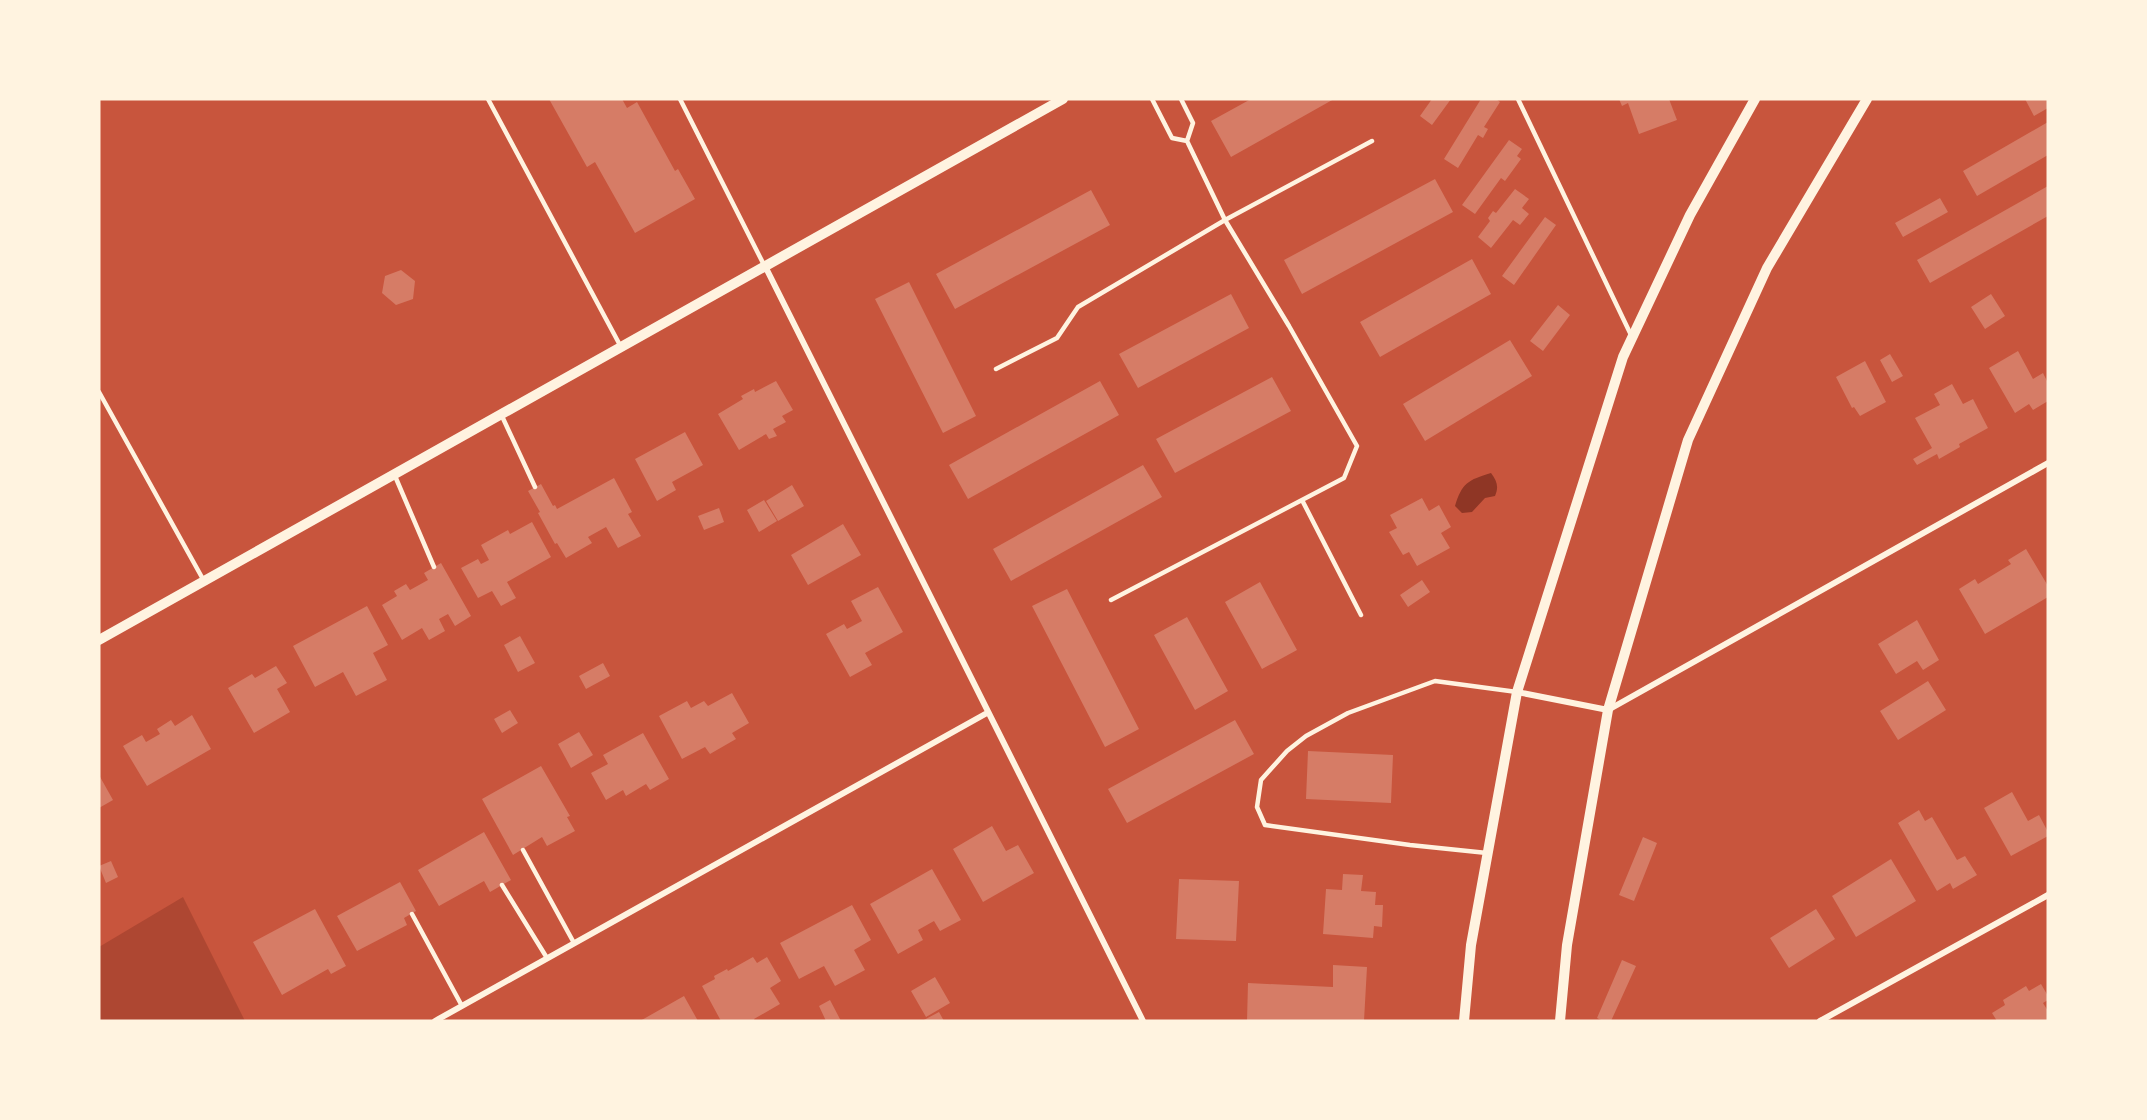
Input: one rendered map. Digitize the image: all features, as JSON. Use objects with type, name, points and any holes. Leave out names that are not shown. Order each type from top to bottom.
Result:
[{"type":"street","points":[[99,640],[1063,99]]},
{"type":"street","points":[[1464,1021],[1470,945],[1517,692],[1623,357],[1690,215],[1755,99]]},
{"type":"street","points":[[1560,1021],[1567,945],[1608,710],[1688,440],[1767,268],[1867,99]]},
{"type":"street","points":[[765,266],[1143,1021]]},
{"type":"street","points":[[1517,692],[1608,710],[2048,463]]},
{"type":"street","points":[[435,1021],[987,713]]},
{"type":"street","points":[[1820,1021],[2048,895]]},
{"type":"lane","points":[[488,99],[621,346]]},
{"type":"lane","points":[[680,99],[765,266]]},
{"type":"lane","points":[[1152,99],[1172,138],[1187,141]]},
{"type":"lane","points":[[1111,600],[1344,478],[1357,446],[1289,326],[1225,220],[1187,141],[1193,123],[1181,99]]},
{"type":"lane","points":[[1518,99],[1632,337]]},
{"type":"lane","points":[[996,369],[1057,338],[1078,307],[1225,220],[1372,141]]},
{"type":"lane","points":[[99,392],[204,581]]},
{"type":"lane","points":[[501,414],[535,487]]},
{"type":"lane","points":[[394,474],[434,567]]},
{"type":"lane","points":[[1302,500],[1361,615]]},
{"type":"lane","points":[[1487,854],[1265,825],[1257,807],[1262,780],[1287,751],[1306,736],[1348,713],[1435,681],[1517,692]]},
{"type":"lane","points":[[523,850],[574,943]]},
{"type":"lane","points":[[502,885],[547,958]]},
{"type":"lane","points":[[412,914],[462,1005]]},
{"type":"shaded area","points":[[1491,473],[1497,484],[1495,496],[1485,498],[1472,512],[1462,513],[1455,506],[1463,487],[1471,480]]},
{"type":"shaded area","points":[[183,897],[245,1021],[99,1021],[99,947]]},
{"type":"building","points":[[549,99],[622,99],[627,108],[637,102],[675,171],[678,169],[695,199],[635,233],[595,162],[587,167]]},
{"type":"building","points":[[1251,99],[1334,99],[1231,157],[1211,121]]},
{"type":"building","points":[[1432,99],[1451,99],[1432,125],[1420,116]]},
{"type":"building","points":[[1481,99],[1496,99],[1500,102],[1484,127],[1488,129],[1483,138],[1478,135],[1458,168],[1444,159]]},
{"type":"building","points":[[1619,99],[1669,99],[1677,120],[1639,134],[1628,103],[1622,106]]},
{"type":"building","points":[[2025,99],[2048,99],[2048,108],[2034,116]]},
{"type":"building","points":[[2048,122],[2048,155],[1977,196],[1963,171]]},
{"type":"building","points":[[1509,140],[1522,149],[1517,156],[1521,159],[1505,181],[1501,178],[1475,214],[1462,205]]},
{"type":"building","points":[[1435,179],[1453,212],[1302,294],[1284,260]]},
{"type":"building","points":[[2048,186],[2048,216],[1930,283],[1917,260]]},
{"type":"building","points":[[1515,189],[1529,199],[1522,208],[1529,214],[1520,225],[1513,220],[1491,248],[1478,237],[1490,221],[1488,218],[1493,211],[1496,213]]},
{"type":"building","points":[[1091,190],[1110,225],[955,309],[936,274]]},
{"type":"building","points":[[1940,198],[1948,212],[1903,237],[1895,223]]},
{"type":"building","points":[[1545,217],[1556,225],[1514,285],[1502,276]]},
{"type":"building","points":[[1472,259],[1491,294],[1380,357],[1360,322]]},
{"type":"building","points":[[401,270],[415,281],[413,299],[396,305],[382,293],[385,276]]},
{"type":"building","points":[[909,282],[976,416],[943,433],[875,299]]},
{"type":"building","points":[[1231,294],[1249,328],[1138,388],[1119,354]]},
{"type":"building","points":[[1991,294],[2005,316],[1985,329],[1971,307]]},
{"type":"building","points":[[1558,305],[1570,315],[1543,351],[1530,341]]},
{"type":"building","points":[[1510,340],[1532,376],[1425,441],[1403,404]]},
{"type":"building","points":[[2018,351],[2033,379],[2043,373],[2048,383],[2048,401],[2033,410],[2029,404],[2015,413],[1989,368]]},
{"type":"building","points":[[1890,354],[1903,376],[1892,382],[1880,360]]},
{"type":"building","points":[[1865,361],[1886,402],[1860,416],[1854,407],[1852,408],[1836,377]]},
{"type":"building","points":[[1272,377],[1291,411],[1175,473],[1156,439]]},
{"type":"building","points":[[776,381],[793,410],[782,416],[786,422],[773,429],[777,436],[769,439],[766,434],[739,450],[718,414],[743,399],[741,396],[754,389],[755,392]]},
{"type":"building","points":[[1100,381],[1119,415],[968,499],[949,465]]},
{"type":"building","points":[[1952,384],[1963,404],[1973,399],[1988,428],[1959,444],[1960,447],[1939,459],[1937,454],[1917,465],[1913,459],[1932,448],[1915,418],[1940,405],[1934,394]]},
{"type":"building","points":[[685,432],[703,465],[672,482],[676,490],[657,501],[635,459]]},
{"type":"building","points":[[1143,465],[1162,497],[1011,581],[993,549]]},
{"type":"building","points":[[614,478],[632,512],[628,514],[641,536],[618,548],[606,527],[588,537],[592,543],[566,558],[557,543],[555,544],[528,491],[541,484],[557,509]]},
{"type":"building","points":[[792,485],[804,506],[778,521],[766,501]]},
{"type":"building","points":[[1422,498],[1429,511],[1439,505],[1451,527],[1441,533],[1450,548],[1417,566],[1409,552],[1403,555],[1389,532],[1397,528],[1390,515]]},
{"type":"building","points":[[764,500],[777,521],[759,532],[747,510]]},
{"type":"building","points":[[719,508],[724,522],[704,530],[698,516]]},
{"type":"building","points":[[532,522],[551,557],[507,582],[516,598],[501,606],[492,591],[478,598],[461,568],[478,559],[481,564],[489,560],[481,545],[508,530],[510,534]]},
{"type":"building","points":[[843,524],[861,555],[808,585],[791,555]]},
{"type":"building","points":[[2026,549],[2048,586],[2048,597],[1985,634],[1959,589],[1975,579],[1978,584],[2011,564],[2008,560]]},
{"type":"building","points":[[441,563],[471,616],[455,626],[448,614],[439,619],[445,631],[429,640],[422,628],[402,640],[382,605],[397,596],[394,591],[406,584],[410,590],[428,580],[424,573]]},
{"type":"building","points":[[1422,580],[1430,592],[1408,607],[1400,595]]},
{"type":"building","points":[[1260,582],[1297,650],[1262,669],[1225,602]]},
{"type":"building","points":[[878,587],[903,632],[865,653],[872,665],[850,677],[826,634],[844,624],[847,629],[862,621],[851,601]]},
{"type":"building","points":[[1067,589],[1139,729],[1105,747],[1032,606]]},
{"type":"building","points":[[367,606],[388,645],[373,653],[387,680],[356,696],[343,672],[315,687],[293,646]]},
{"type":"building","points":[[1187,617],[1228,691],[1195,710],[1154,635]]},
{"type":"building","points":[[1917,620],[1939,660],[1923,670],[1917,661],[1896,674],[1878,644]]},
{"type":"building","points":[[520,636],[535,663],[518,672],[504,645]]},
{"type":"building","points":[[603,663],[610,676],[586,689],[579,676]]},
{"type":"building","points":[[276,666],[287,683],[277,689],[290,712],[254,733],[228,688],[252,674],[255,678]]},
{"type":"building","points":[[1928,681],[1946,710],[1898,740],[1880,711]]},
{"type":"building","points":[[732,693],[749,723],[732,733],[736,739],[710,754],[705,747],[682,759],[659,716],[687,701],[691,708],[704,701],[708,706]]},
{"type":"building","points":[[510,710],[518,723],[502,733],[494,719]]},
{"type":"building","points":[[192,715],[211,749],[147,786],[123,746],[142,735],[146,742],[160,734],[157,729],[171,720],[175,726]]},
{"type":"building","points":[[1235,720],[1254,754],[1127,823],[1108,789]]},
{"type":"building","points":[[579,732],[593,755],[571,768],[558,744]]},
{"type":"building","points":[[643,733],[669,779],[650,790],[646,784],[626,796],[623,790],[606,800],[591,773],[608,764],[603,755]]},
{"type":"building","points":[[1308,751],[1393,755],[1391,803],[1306,799]]},
{"type":"building","points":[[541,766],[570,816],[567,817],[575,831],[547,846],[542,837],[513,855],[482,799]]},
{"type":"building","points":[[99,775],[113,800],[99,808]]},
{"type":"building","points":[[2012,792],[2028,821],[2039,815],[2048,836],[2011,856],[1984,808]]},
{"type":"building","points":[[1919,810],[1925,821],[1932,817],[1957,860],[1965,856],[1977,875],[1953,889],[1950,883],[1937,891],[1898,823]]},
{"type":"building","points":[[992,826],[1006,851],[1018,845],[1034,873],[983,902],[953,849]]},
{"type":"building","points":[[484,832],[511,880],[490,892],[484,881],[439,906],[418,870]]},
{"type":"building","points":[[1643,837],[1657,843],[1634,901],[1619,895]]},
{"type":"building","points":[[1891,859],[1916,901],[1856,937],[1832,896]]},
{"type":"building","points":[[111,861],[118,877],[106,883],[99,866]]},
{"type":"building","points":[[932,869],[961,920],[940,931],[934,921],[918,930],[923,940],[898,954],[870,904]]},
{"type":"building","points":[[1343,874],[1363,875],[1361,891],[1376,892],[1375,905],[1383,905],[1382,927],[1374,926],[1373,938],[1323,934],[1326,889],[1342,890]]},
{"type":"building","points":[[1179,879],[1239,881],[1236,941],[1176,939]]},
{"type":"building","points":[[400,882],[416,911],[404,918],[407,925],[357,951],[337,916]]},
{"type":"building","points":[[852,905],[871,940],[854,950],[865,970],[835,986],[824,966],[799,979],[780,943]]},
{"type":"building","points":[[315,909],[346,966],[331,974],[328,969],[282,995],[253,942]]},
{"type":"building","points":[[1816,909],[1835,939],[1789,968],[1770,938]]},
{"type":"building","points":[[753,957],[757,963],[767,957],[781,981],[770,988],[780,1004],[754,1019],[755,1021],[721,1021],[702,986],[715,979],[714,976]]},
{"type":"building","points":[[1622,960],[1636,966],[1611,1021],[1603,1021],[1597,1018]]},
{"type":"building","points":[[1333,965],[1367,967],[1364,1021],[1247,1021],[1248,983],[1333,987]]},
{"type":"building","points":[[935,977],[950,1003],[926,1017],[911,991]]},
{"type":"building","points":[[2041,984],[2048,996],[2048,1000],[2043,1003],[2048,1011],[2048,1021],[1997,1021],[1992,1013],[2005,1005],[2003,1000],[2026,986],[2029,991]]},
{"type":"building","points":[[684,996],[698,1021],[640,1021]]},
{"type":"building","points":[[830,1000],[841,1021],[826,1021],[819,1006]]},
{"type":"building","points":[[939,1012],[944,1021],[922,1021]]}]
